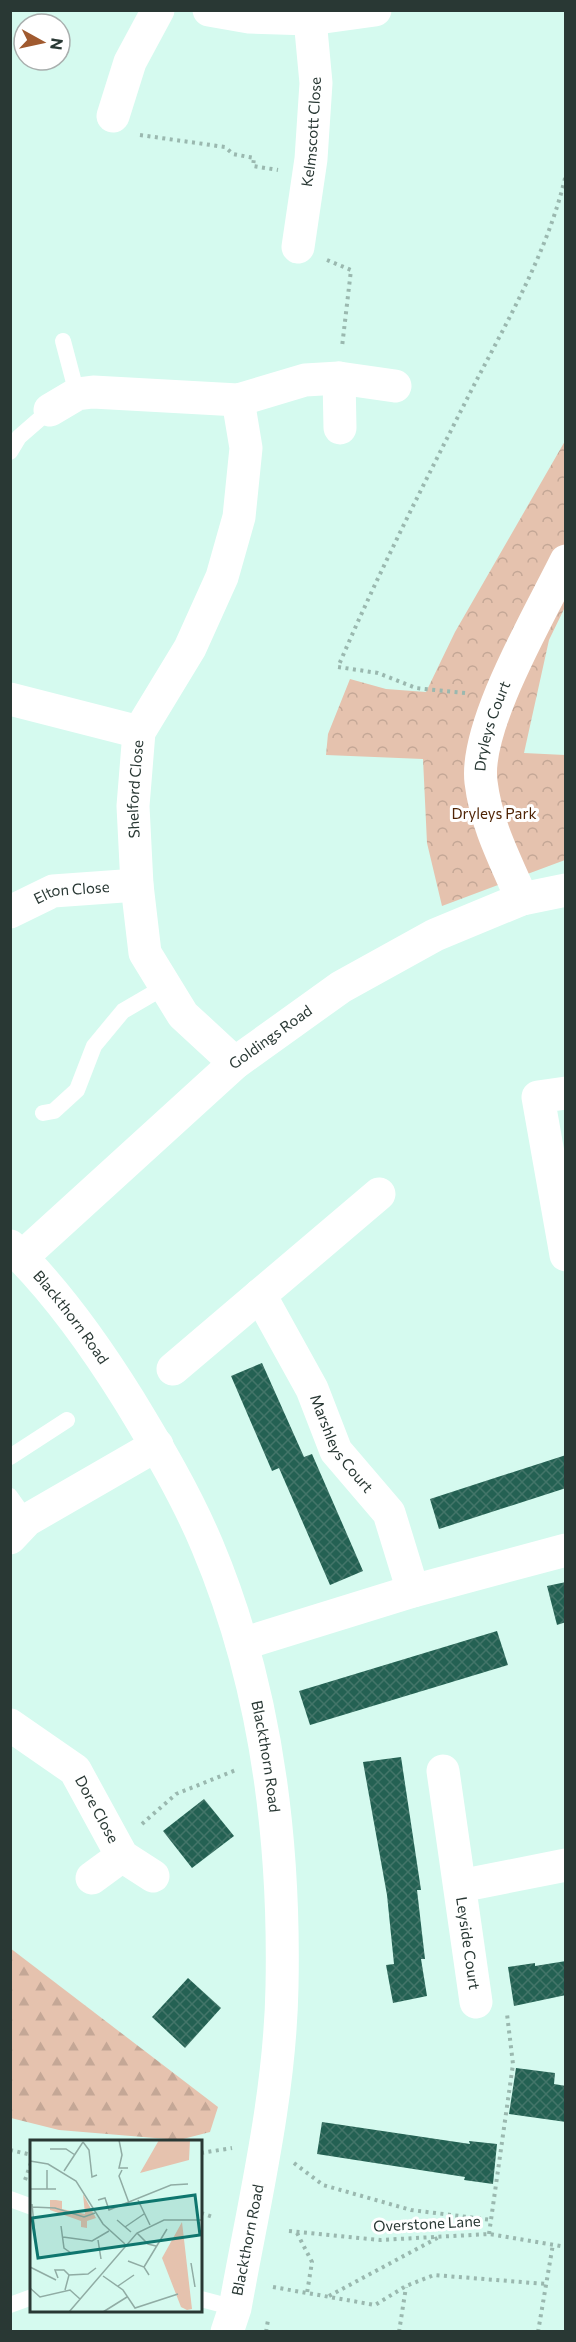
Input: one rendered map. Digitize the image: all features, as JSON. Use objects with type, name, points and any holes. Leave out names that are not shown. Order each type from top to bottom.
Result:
[{"type":"street","points":[[113,116],[130,62],[158,10]]},
{"type":"street","points":[[209,10],[249,17],[310,19],[375,10]]},
{"type":"street","name":"Kelmscott Close","points":[[298,247],[309,174],[316,83],[310,19]]},
{"type":"street","points":[[64,402],[93,392],[238,400],[306,380],[339,378],[395,386]]},
{"type":"street","points":[[339,378],[340,428]]},
{"type":"street","name":"Shelford Close","points":[[236,1063],[183,1015],[145,953],[137,885],[133,806],[139,732],[190,648],[222,577],[239,517],[246,448],[238,400]]},
{"type":"street","name":"Dryleys Court","points":[[522,899],[490,827],[480,780],[485,738],[500,696],[566,561]]},
{"type":"street","points":[[10,699],[139,732]]},
{"type":"street","name":"Elton Close","points":[[10,912],[53,891],[137,885]]},
{"type":"street","name":"Goldings Road","points":[[16,1252],[236,1063],[341,987],[435,934],[522,899],[566,890]]},
{"type":"street","points":[[566,1093],[538,1097],[566,1255]]},
{"type":"street","points":[[173,1369],[379,1194]]},
{"type":"street","name":"Blackthorn Road","points":[[16,1252],[101,1355],[157,1446],[207,1545],[242,1644],[268,1764],[280,1855],[282,1989],[265,2153],[234,2307]]},
{"type":"street","name":"Marshleys Court","points":[[260,1295],[312,1389],[336,1451],[389,1513],[413,1591]]},
{"type":"street","points":[[16,1518],[157,1446]]},
{"type":"street","points":[[242,1644],[413,1591],[566,1550]]},
{"type":"street","name":"Dore Close","points":[[10,1725],[75,1770],[119,1851],[153,1876]]},
{"type":"street","name":"Leyside Court","points":[[443,1772],[476,2002]]},
{"type":"street","name":"Dore Close","points":[[92,1878],[119,1851]]},
{"type":"street","name":"Leyside Court","points":[[460,1886],[566,1865]]},
{"type":"lane","points":[[10,452],[19,437],[64,402],[63,341]]},
{"type":"lane","points":[[43,1113],[54,1111],[77,1090],[94,1046],[123,1011],[165,986]]},
{"type":"lane","points":[[10,1457],[68,1420]]},
{"type":"lane","points":[[10,2199],[30,2206]]},
{"type":"lane","points":[[10,2306],[30,2298]]},
{"type":"lane","points":[[202,2299],[234,2307]]},
{"type":"path","points":[[113,116],[134,134],[225,147],[233,154],[254,158],[252,166],[309,174]]},
{"type":"path","points":[[500,696],[416,688],[378,674],[338,667],[388,553],[516,305],[542,246],[566,174]]},
{"type":"path","points":[[298,247],[351,270],[339,378]]},
{"type":"path","points":[[119,1851],[176,1794],[234,1770],[268,1764]]},
{"type":"path","points":[[476,2002],[505,1997],[513,2064],[489,2234]]},
{"type":"path","points":[[10,2150],[30,2154]]},
{"type":"path","points":[[265,2153],[290,2160],[323,2185],[411,2210],[492,2220]]},
{"type":"path","points":[[202,2213],[213,2217]]},
{"type":"path","name":"Overstone Lane","points":[[289,2232],[380,2240],[489,2234],[566,2247]]},
{"type":"path","points":[[296,2232],[312,2262],[307,2293]]},
{"type":"path","points":[[328,2296],[444,2235]]},
{"type":"path","points":[[538,2331],[553,2244]]},
{"type":"path","points":[[234,2307],[307,2293],[375,2305],[406,2286],[434,2275],[546,2284]]},
{"type":"path","points":[[399,2331],[406,2286]]},
{"type":"green space","name":"Dryleys Park","points":[[565,441],[565,607],[549,640],[524,753],[565,755],[565,860],[442,906],[427,843],[423,759],[326,755],[328,734],[350,679],[386,689],[426,692],[455,632]]},
{"type":"green space","points":[[10,1948],[218,2107],[210,2132],[179,2140],[59,2130],[11,2118]]},
{"type":"building","points":[[262,1363],[304,1457],[312,1454],[363,1571],[330,1585],[279,1468],[272,1471],[231,1376]]},
{"type":"building","points":[[566,1455],[566,1488],[439,1529],[430,1499]]},
{"type":"building","points":[[566,1582],[566,1622],[557,1625],[547,1586]]},
{"type":"building","points":[[497,1631],[508,1665],[310,1725],[299,1691]]},
{"type":"building","points":[[401,1757],[421,1890],[417,1890],[425,1959],[421,1959],[427,1996],[393,2003],[386,1965],[394,1964],[387,1895],[363,1762]]},
{"type":"building","points":[[204,1799],[234,1836],[192,1868],[163,1831]]},
{"type":"building","points":[[566,1961],[566,1995],[514,2006],[508,1967]]},
{"type":"building","points":[[188,1978],[221,2008],[185,2048],[152,2017]]},
{"type":"building","points":[[516,2068],[555,2073],[554,2084],[566,2086],[566,2122],[509,2114]]},
{"type":"building","points":[[322,2122],[470,2144],[469,2141],[497,2144],[493,2184],[464,2180],[465,2177],[317,2154]]}]
